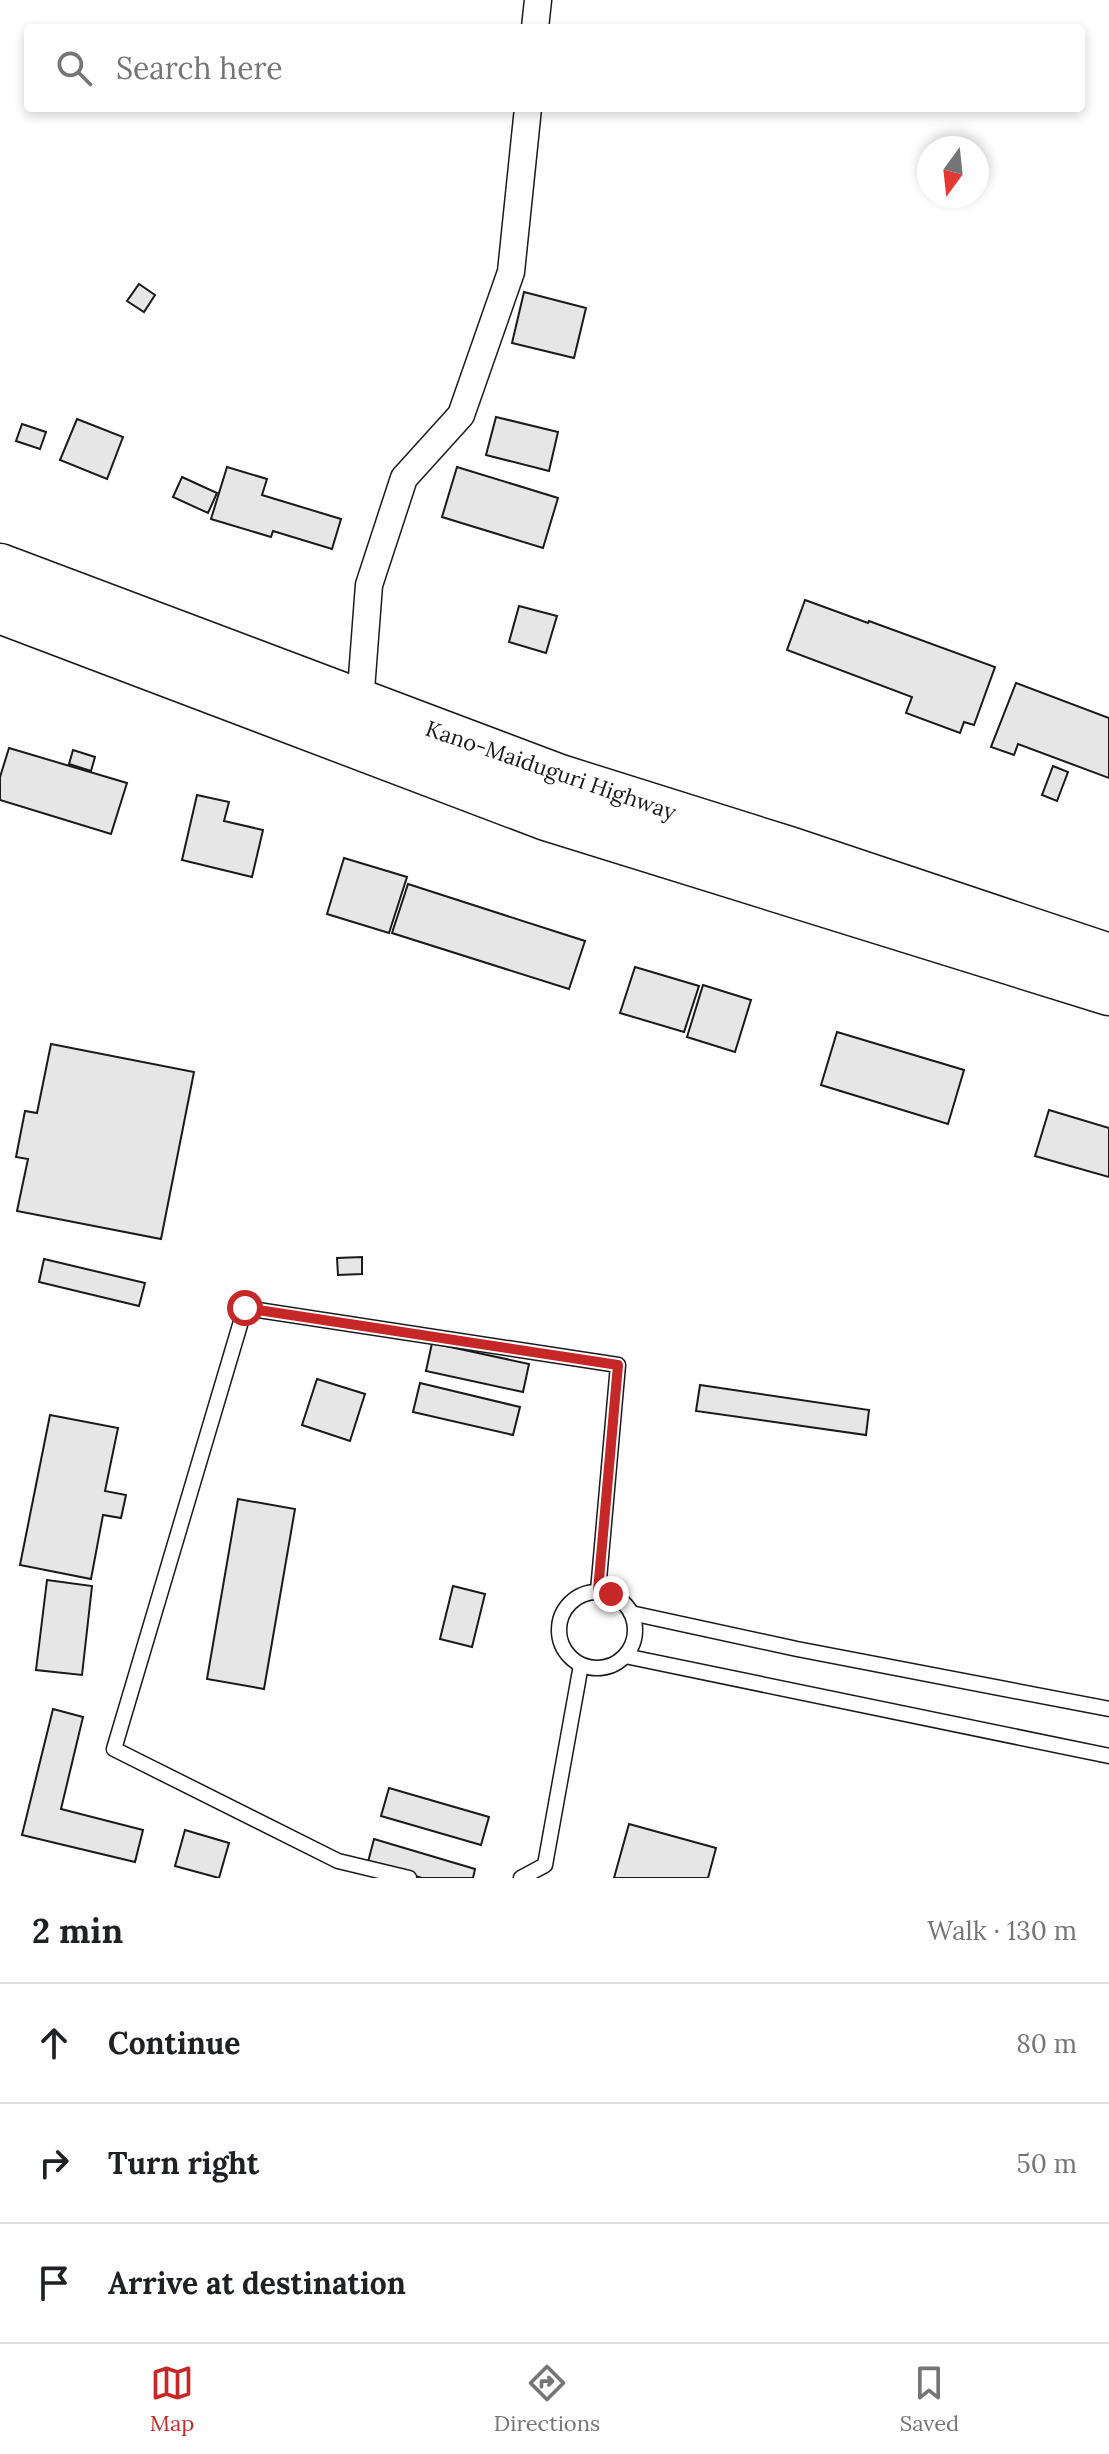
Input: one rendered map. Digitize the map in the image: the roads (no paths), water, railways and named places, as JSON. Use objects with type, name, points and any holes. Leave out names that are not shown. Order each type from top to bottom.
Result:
[{"type":"highway","name":"Kano-Maiduguri Highway","points":[[0,566],[560,777],[789,849],[1109,956]]},
{"type":"highway","name":"Kano-Maiduguri Highway","points":[[0,611],[546,818],[1109,993]]},
{"type":"street","points":[[535,24],[538,0]]},
{"type":"street","points":[[360,703],[369,585],[404,478],[461,415],[511,272],[528,112]]},
{"type":"lane","points":[[409,1878],[338,1861],[114,1749],[245,1308],[618,1365],[598,1591]]},
{"type":"lane","points":[[598,1591],[611,1594],[623,1602],[631,1613],[635,1627],[633,1643],[625,1656],[605,1668],[581,1665],[569,1658],[562,1647],[558,1634],[564,1609],[573,1599],[585,1593],[598,1591]]},
{"type":"lane","points":[[631,1613],[797,1649],[1109,1709]]},
{"type":"lane","points":[[625,1656],[1109,1756]]},
{"type":"lane","points":[[521,1878],[545,1865],[581,1665]]}]
